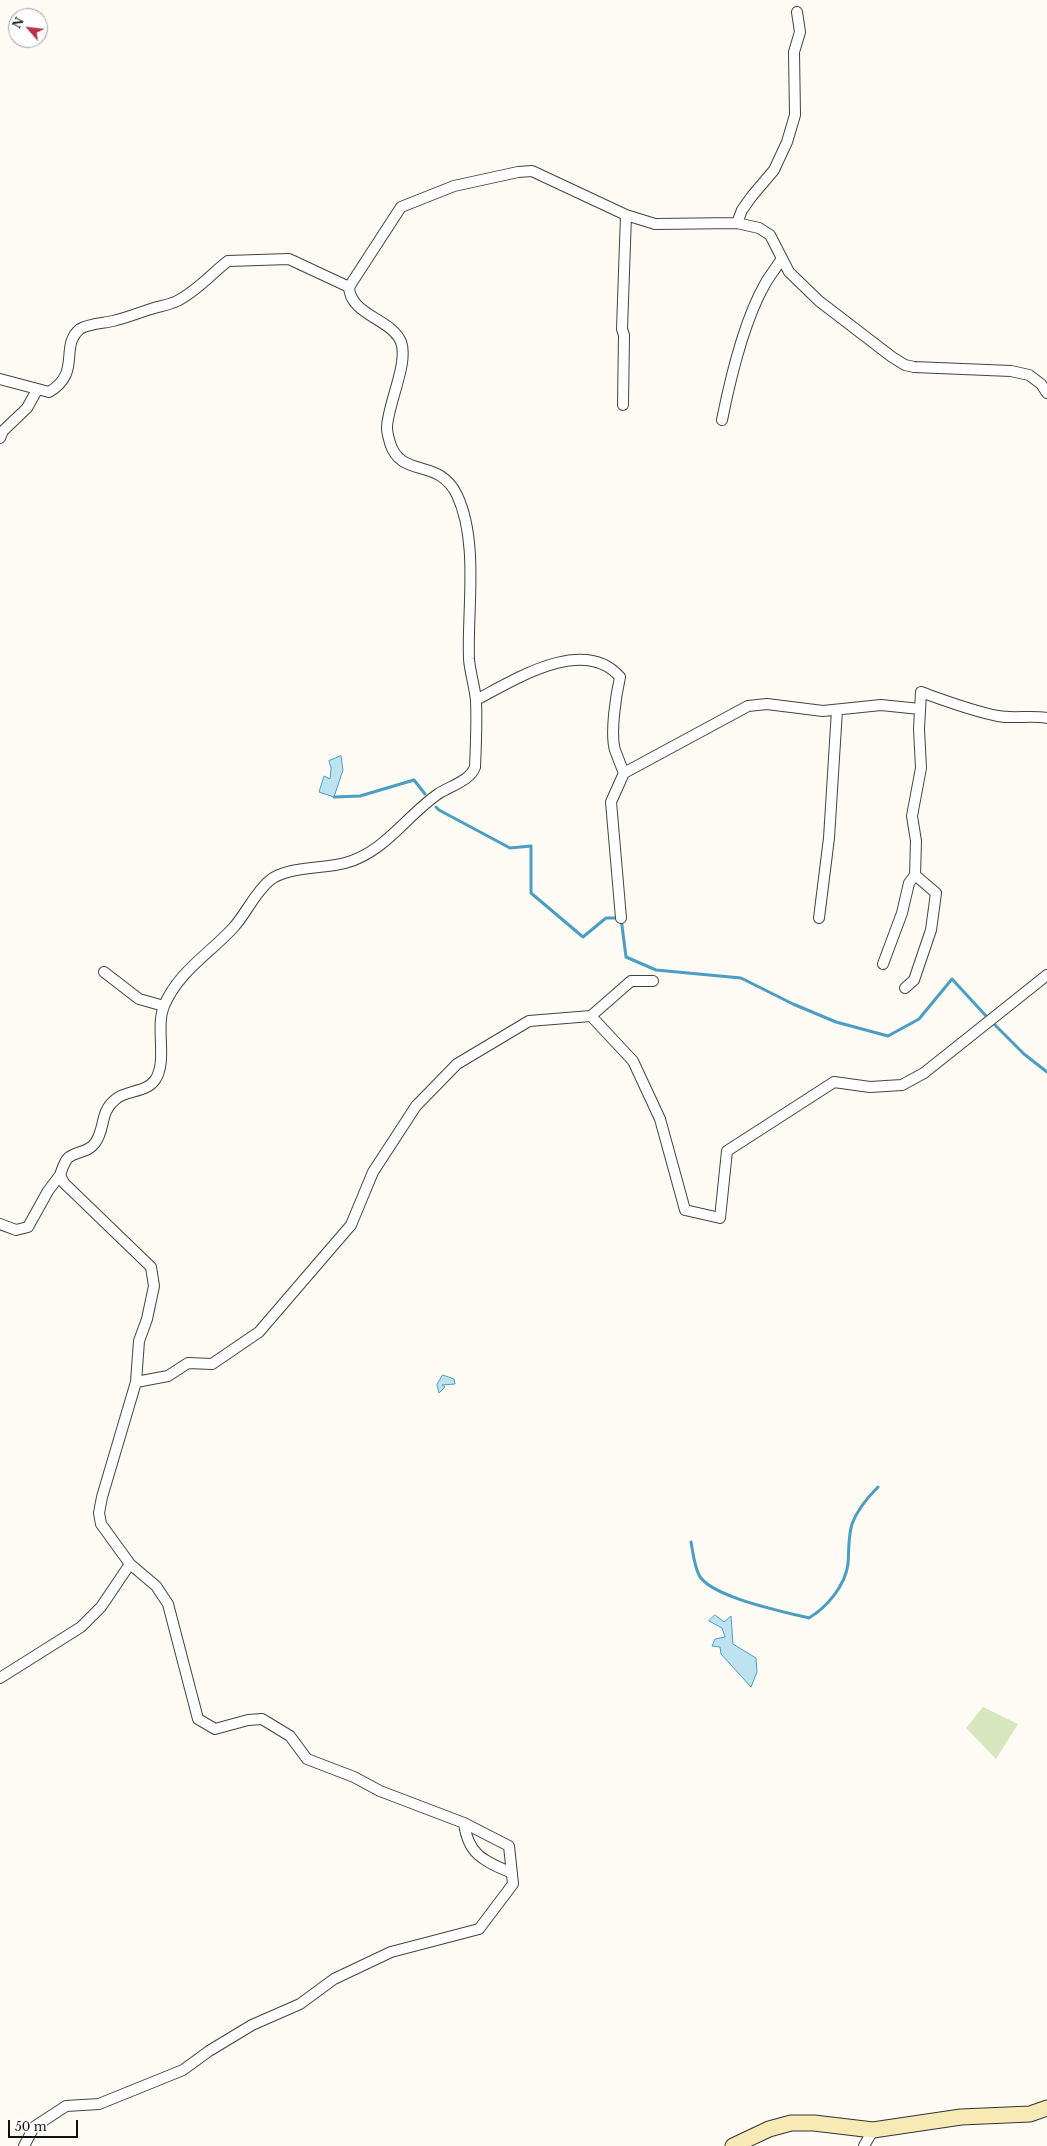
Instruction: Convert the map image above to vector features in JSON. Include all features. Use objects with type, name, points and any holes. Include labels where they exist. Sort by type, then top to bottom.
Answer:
[{"type":"main road","points":[[733,2146],[769,2129],[791,2123],[814,2123],[872,2130],[932,2123],[960,2117],[1030,2114],[1047,2108]]},
{"type":"street","points":[[737,223],[752,196],[777,166],[795,115],[794,52],[800,32],[797,12]]},
{"type":"street","points":[[0,1224],[16,1230],[28,1227],[48,1190],[60,1175],[68,1158],[83,1153],[95,1144],[109,1105],[118,1097],[146,1088],[155,1081],[160,1064],[160,1021],[164,1006],[188,969],[232,929],[270,880],[285,873],[345,863],[365,856],[377,848],[407,819],[438,795],[473,774],[476,768],[476,700],[469,660],[470,540],[458,496],[448,480],[432,470],[404,463],[396,457],[387,428],[402,359],[401,343],[392,331],[362,309],[352,298],[349,287],[402,207],[454,186],[518,172],[532,171],[626,215],[655,224],[737,223],[759,228],[770,235],[789,272],[819,301],[886,353],[905,365],[953,369],[1011,371],[1029,375],[1041,384],[1047,393]]},
{"type":"street","points":[[623,405],[624,335],[622,329],[626,215]]},
{"type":"street","points":[[722,420],[728,390],[749,323],[765,285],[782,258]]},
{"type":"street","points":[[0,379],[18,382],[37,390],[49,392],[57,387],[64,379],[69,366],[70,350],[73,338],[81,328],[114,321],[177,301],[200,287],[228,261],[289,259],[349,287]]},
{"type":"street","points":[[0,438],[3,431],[27,408],[37,390]]},
{"type":"street","points":[[476,700],[524,674],[562,661],[597,661],[611,666],[620,676],[616,699],[614,740],[615,749],[624,773]]},
{"type":"street","points":[[883,964],[902,913],[909,883],[915,875],[916,841],[912,816],[920,768],[921,692],[964,707],[999,716],[1035,716],[1047,718]]},
{"type":"street","points":[[621,918],[611,802],[624,773],[748,706],[766,704],[823,711],[881,705],[920,709]]},
{"type":"street","points":[[819,918],[829,838],[837,710]]},
{"type":"street","points":[[905,988],[914,980],[931,930],[936,893],[915,875]]},
{"type":"street","points":[[104,972],[139,999],[164,1006]]},
{"type":"street","points":[[590,1016],[633,1061],[660,1119],[685,1210],[720,1218],[727,1151],[834,1082],[870,1087],[902,1085],[924,1073],[1047,975]]},
{"type":"street","points":[[136,1382],[168,1376],[188,1362],[212,1364],[259,1332],[351,1225],[373,1172],[416,1106],[456,1064],[530,1020],[590,1016],[631,980],[653,981]]},
{"type":"street","points":[[24,2146],[34,2127],[66,2106],[99,2104],[183,2070],[209,2051],[252,2025],[300,2004],[334,1979],[391,1952],[479,1929],[513,1884],[509,1846],[464,1822],[380,1792],[354,1777],[307,1758],[290,1736],[262,1719],[248,1720],[215,1729],[204,1724],[198,1719],[168,1604],[156,1586],[130,1564],[101,1524],[99,1513],[102,1497],[136,1382],[140,1342],[147,1319],[154,1286],[151,1267],[86,1207],[64,1184],[60,1175]]},
{"type":"street","points":[[0,1678],[81,1627],[101,1607],[130,1564]]},
{"type":"street","points":[[464,1822],[466,1838],[477,1856],[512,1873]]},
{"type":"street","points":[[864,2146],[872,2130]]},
{"type":"green space","points":[[983,1707],[1018,1724],[996,1759],[966,1728]]},
{"type":"water","points":[[341,756],[343,770],[334,797],[319,792],[324,776],[330,779],[331,768],[329,761]]},
{"type":"water","points":[[443,1375],[454,1379],[455,1384],[442,1385],[445,1387],[439,1393],[437,1385]]},
{"type":"water","points":[[715,1615],[724,1622],[731,1616],[733,1644],[756,1658],[757,1672],[751,1687],[721,1654],[720,1647],[712,1646],[715,1639],[725,1637],[722,1628],[709,1621]]},
{"type":"waterway","points":[[334,797],[360,796],[414,780],[425,794]]},
{"type":"waterway","points":[[436,807],[510,848],[531,846],[531,893],[583,937],[606,918],[621,918],[626,957],[656,970],[741,978],[793,1004],[836,1022],[888,1036],[919,1019],[952,979],[987,1017]]},
{"type":"waterway","points":[[995,1025],[1024,1054],[1047,1072]]},
{"type":"waterway","points":[[691,1542],[697,1571],[706,1583],[732,1597],[767,1608],[809,1618],[822,1608],[839,1588],[848,1564],[849,1539],[852,1524],[863,1504],[878,1487]]}]
